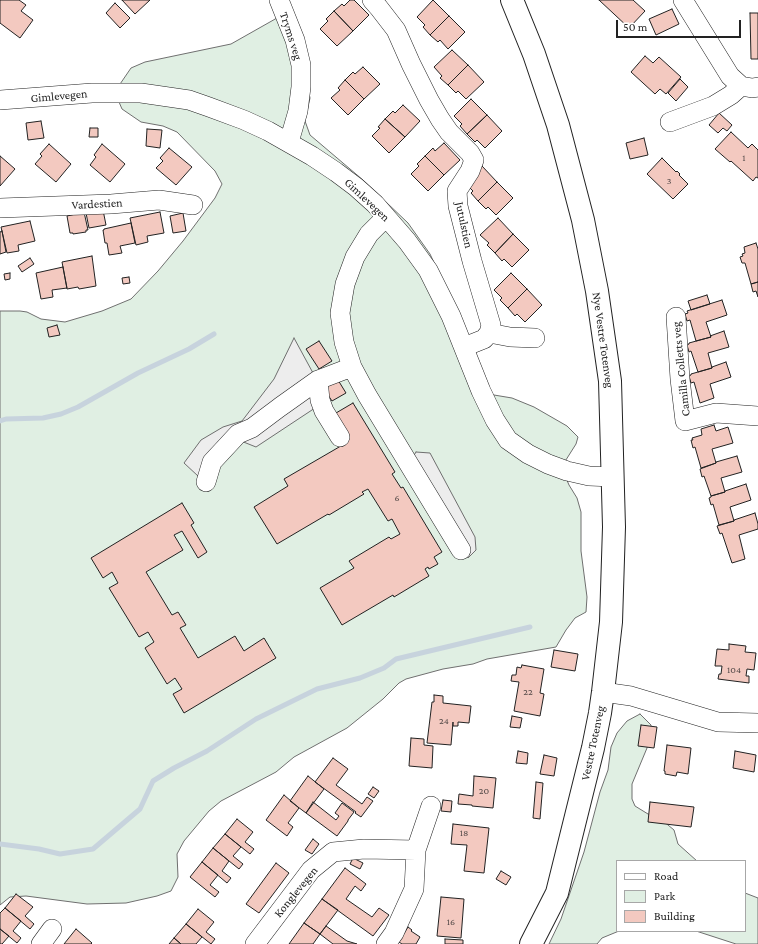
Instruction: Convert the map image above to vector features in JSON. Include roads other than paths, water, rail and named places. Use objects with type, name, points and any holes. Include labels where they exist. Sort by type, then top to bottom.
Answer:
[{"type":"main road","name":"Nye Vestre Totenveg","points":[[512,0],[534,54],[558,125],[583,220],[597,291],[610,381],[614,527],[611,622],[603,692]]},
{"type":"main road","name":"Vestre Totenveg","points":[[531,944],[557,893],[593,748],[603,692]]},
{"type":"street","name":"Jutulstien","points":[[372,0],[396,30],[415,72],[440,119],[449,132],[470,153],[474,160],[470,171],[457,191],[458,206],[472,261],[490,320],[491,325],[489,333]]},
{"type":"street","points":[[683,0],[730,76],[749,86]]},
{"type":"street","name":"Tryms veg","points":[[281,1],[295,40],[301,65],[301,87],[298,111],[289,142]]},
{"type":"street","points":[[670,122],[713,106],[730,95],[749,86]]},
{"type":"street","name":"Gimlevegen","points":[[0,100],[92,93],[141,93],[189,100],[228,114],[268,131],[312,156],[341,176],[365,196],[407,241],[428,270],[451,316],[481,391],[495,420],[508,440],[528,454],[567,471],[588,476],[613,477]]},
{"type":"street","name":"Vardestien","points":[[0,208],[111,204],[159,200],[193,205]]},
{"type":"street","points":[[386,217],[370,234],[355,257],[345,284],[340,313],[344,342],[352,366],[367,395],[461,550]]},
{"type":"street","name":"Camilla Colletts veg","points":[[676,317],[680,379],[685,421],[716,413],[758,416]]},
{"type":"street","points":[[464,347],[484,339],[489,333],[510,337],[535,338]]},
{"type":"street","points":[[206,482],[212,462],[238,434],[252,428],[318,380],[352,366]]},
{"type":"street","points":[[318,380],[320,400],[324,411],[340,436]]},
{"type":"street","name":"Vestre Totenveg","points":[[603,692],[631,696],[718,722],[758,723]]},
{"type":"street","points":[[386,944],[394,933],[414,889],[416,850],[431,806]]},
{"type":"street","name":"Konglevegen","points":[[255,944],[311,870],[333,852],[364,848],[416,850]]},
{"type":"street","points":[[41,944],[52,929]]},
{"type":"waterway","points":[[0,421],[6,419],[43,418],[61,414],[78,407],[138,373],[189,349],[214,334]]},
{"type":"waterway","points":[[0,844],[39,849],[60,854],[93,849],[140,809],[153,781],[207,751],[256,719],[317,689],[360,678],[384,668],[396,659],[530,627]]}]
